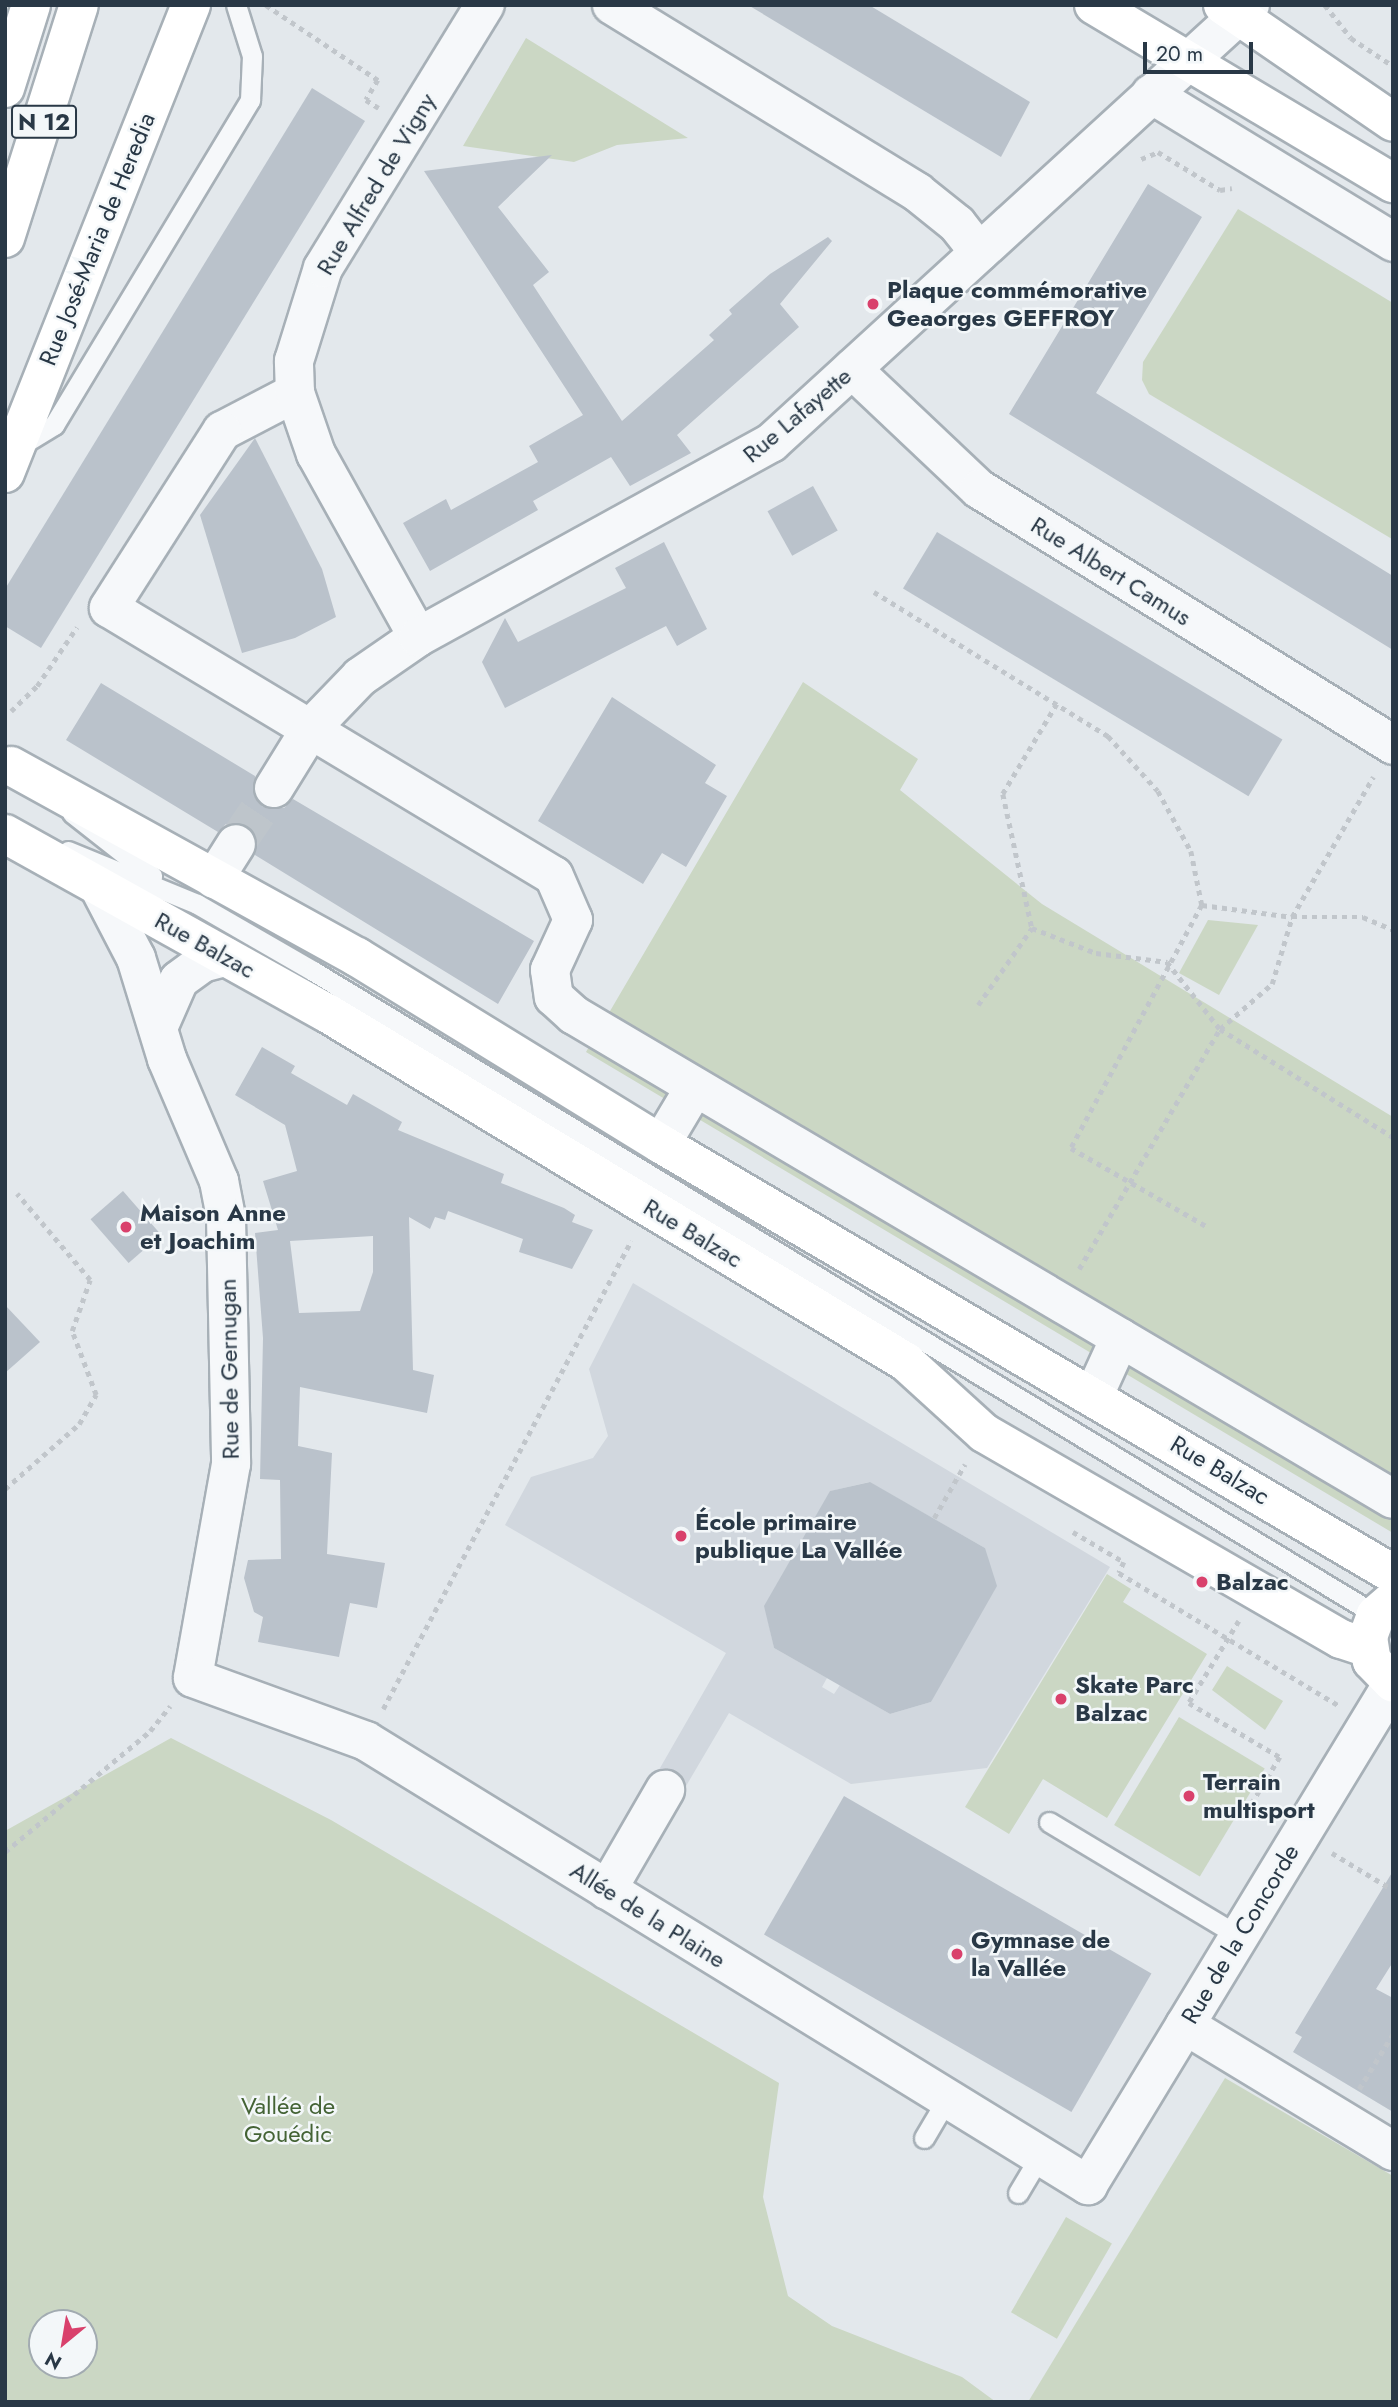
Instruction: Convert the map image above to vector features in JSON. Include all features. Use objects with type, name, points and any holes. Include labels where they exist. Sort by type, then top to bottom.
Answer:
[{"type":"main road","name":"N 12","points":[[5,89],[31,5]]},
{"type":"main road","name":"N 12","points":[[5,238],[79,5]]},
{"type":"main road","name":"Rue José-Maria de Heredia","points":[[9,461],[191,5]]},
{"type":"main road","points":[[1094,5],[1393,183]]},
{"type":"main road","points":[[1237,9],[1393,122]]},
{"type":"main road","name":"Rue Balzac","points":[[7,770],[214,878],[356,957],[662,1144],[1094,1395],[1393,1574]]},
{"type":"main road","name":"Rue Balzac","points":[[20,843],[225,957],[650,1206],[906,1362],[984,1433],[1341,1639],[1383,1622]]},
{"type":"main road","name":"Rue Balzac","points":[[175,893],[214,878]]},
{"type":"main road","points":[[1383,1622],[1379,1673],[1393,1683]]},
{"type":"street","name":"Rue Alfred de Vigny","points":[[418,637],[316,454],[295,393],[300,334],[323,268],[485,5]]},
{"type":"street","points":[[612,5],[917,192],[957,224],[979,252]]},
{"type":"street","name":"Rue Lafayette","points":[[274,788],[311,728],[360,677],[418,637],[754,456],[1188,61],[1237,9]]},
{"type":"street","points":[[1151,94],[1393,242]]},
{"type":"street","name":"Rue Albert Camus","points":[[852,369],[979,489],[1392,745]]},
{"type":"street","points":[[295,393],[222,431],[109,608],[554,876],[573,920],[550,970],[554,997],[574,1015],[1393,1499]]},
{"type":"street","points":[[214,878],[236,844]]},
{"type":"street","name":"Rue de Gernugan","points":[[99,887],[136,958],[158,1028],[219,1181],[226,1218],[231,1464],[193,1678]]},
{"type":"street","points":[[158,1028],[179,980],[202,963],[225,957]]},
{"type":"street","points":[[662,1144],[695,1087]]},
{"type":"street","points":[[1094,1395],[1121,1338]]},
{"type":"street","name":"Allée de la Plaine","points":[[193,1678],[366,1741],[1088,2185]]},
{"type":"street","name":"Rue de la Concorde","points":[[1088,2185],[1393,1683]]},
{"type":"street","points":[[607,1890],[665,1790]]},
{"type":"street","points":[[1185,2025],[1393,2151]]},
{"type":"lane","points":[[9,461],[54,425],[250,100],[252,56],[236,5]]},
{"type":"lane","points":[[62,797],[78,823],[175,893],[1383,1622]]},
{"type":"lane","points":[[20,843],[58,847],[175,893]]},
{"type":"lane","points":[[1049,1822],[1239,1936]]},
{"type":"lane","points":[[924,2138],[947,2099]]},
{"type":"lane","points":[[1018,2193],[1040,2156]]},
{"type":"path","points":[[266,5],[378,80],[366,100],[410,128]]},
{"type":"path","points":[[1325,5],[1351,38],[1393,66]]},
{"type":"path","points":[[1105,136],[1134,162],[1158,152],[1220,190],[1289,180]]},
{"type":"path","points":[[874,592],[1108,736],[1158,791],[1191,851],[1202,905],[1167,962],[1158,995],[1070,1148],[1206,1226]]},
{"type":"path","points":[[11,711],[37,686],[83,617],[109,608]]},
{"type":"path","points":[[978,1005],[1032,928],[1003,794],[1057,704]]},
{"type":"path","points":[[1130,1180],[1220,1029],[1272,984],[1292,918],[1392,745]]},
{"type":"path","points":[[1202,905],[1292,918],[1363,917],[1393,930]]},
{"type":"path","points":[[1032,928],[1096,953],[1167,962],[1220,1029],[1393,1137]]},
{"type":"path","points":[[5,1489],[79,1424],[96,1395],[72,1331],[90,1280],[17,1194]]},
{"type":"path","points":[[366,1741],[650,1206]]},
{"type":"path","points":[[963,1467],[975,1474]]},
{"type":"path","points":[[1067,1529],[1124,1563],[1119,1573],[1368,1723]]},
{"type":"path","points":[[1257,1590],[1189,1703],[1280,1757],[1251,1805],[1393,1890]]},
{"type":"path","points":[[5,1852],[150,1731],[193,1678]]},
{"type":"path","points":[[1341,2120],[1393,2034]]},
{"type":"shaded area","name":"École primaire publique La Vallée","points":[[633,1283],[1110,1567],[987,1768],[851,1784],[729,1713],[679,1798],[652,1782],[726,1653],[505,1525],[531,1477],[593,1458],[608,1436],[589,1369]],"holes":[[[869,1482],[985,1548],[931,1702],[890,1714],[840,1685],[834,1694],[822,1687],[827,1678],[774,1648],[765,1607],[831,1491]]]},
{"type":"green space","points":[[526,38],[688,138],[617,145],[574,162],[463,146]]},
{"type":"green space","points":[[1238,209],[1393,303],[1392,539],[1149,394],[1142,380],[1143,362]]},
{"type":"green space","points":[[803,682],[918,759],[900,790],[1042,904],[1393,1117],[1393,1533],[586,1052]]},
{"type":"green space","points":[[1208,920],[1258,925],[1219,995],[1179,973]]},
{"type":"green space","name":"Skate Parc Balzac","points":[[1107,1574],[1131,1589],[1123,1602],[1207,1654],[1107,1818],[1043,1779],[1009,1834],[965,1807]]},
{"type":"green space","points":[[1227,1666],[1283,1701],[1265,1730],[1212,1690]]},
{"type":"green space","name":"Terrain multisport","points":[[1179,1717],[1265,1769],[1200,1877],[1114,1825]]},
{"type":"green space","name":"Vallée de Gouédic","points":[[171,1738],[331,1820],[779,2083],[763,2197],[788,2296],[832,2326],[962,2377],[996,2402],[5,2402],[5,1831]]},
{"type":"green space","points":[[1225,2078],[1393,2176],[1393,2402],[1028,2402]]},
{"type":"green space","points":[[1066,2217],[1112,2244],[1057,2339],[1011,2312]]},
{"type":"building","points":[[748,5],[869,5],[1030,102],[1001,157]]},
{"type":"building","points":[[312,88],[365,121],[41,648],[5,626],[5,589]]},
{"type":"building","points":[[552,155],[498,207],[549,272],[533,285],[622,421],[714,340],[709,335],[732,314],[729,310],[770,274],[828,237],[832,241],[780,304],[799,327],[677,435],[691,453],[630,486],[611,457],[533,501],[538,510],[430,571],[403,523],[446,499],[451,510],[538,462],[529,446],[583,415],[424,171]]},
{"type":"building","points":[[1148,184],[1202,217],[1096,393],[1393,576],[1393,650],[1009,414]]},
{"type":"building","points":[[255,438],[322,569],[336,617],[295,638],[242,653],[200,515]]},
{"type":"building","points":[[813,486],[838,531],[792,556],[768,511]]},
{"type":"building","points":[[937,532],[1282,740],[1248,796],[903,589]]},
{"type":"building","points":[[664,542],[707,629],[677,646],[666,626],[505,708],[482,662],[505,618],[518,642],[626,588],[615,568]]},
{"type":"building","points":[[101,683],[255,776],[255,798],[263,807],[284,808],[293,799],[534,941],[498,1004],[255,855],[256,834],[247,825],[226,824],[218,832],[66,740]]},
{"type":"building","points":[[612,697],[716,765],[705,783],[727,796],[686,867],[662,853],[643,884],[538,821]]},
{"type":"building","points":[[262,1047],[295,1066],[291,1073],[347,1105],[353,1094],[402,1122],[398,1130],[504,1174],[501,1183],[564,1208],[575,1215],[572,1222],[593,1230],[572,1269],[519,1252],[523,1239],[448,1211],[445,1220],[435,1217],[430,1229],[409,1217],[413,1370],[434,1375],[427,1413],[300,1387],[298,1446],[332,1453],[327,1554],[385,1563],[377,1608],[350,1603],[339,1657],[258,1642],[263,1617],[254,1612],[244,1578],[248,1560],[281,1559],[280,1480],[260,1479],[263,1338],[255,1233],[278,1230],[263,1181],[297,1171],[285,1125],[235,1095]],"holes":[[[373,1236],[373,1272],[360,1311],[299,1313],[290,1241]]]},
{"type":"building","name":"Maison Anne et Joachim","points":[[123,1191],[161,1235],[129,1263],[91,1219]]},
{"type":"building","points":[[5,1305],[40,1342],[5,1373]]},
{"type":"building","points":[[870,1482],[985,1548],[997,1586],[931,1702],[890,1714],[774,1648],[764,1606],[830,1491]]},
{"type":"building","name":"Gymnase de la Vallée","points":[[844,1796],[1151,1974],[1071,2112],[764,1935]]},
{"type":"building","points":[[1393,1871],[1393,1962],[1376,1989],[1393,1998],[1393,2112],[1293,2052],[1302,2037],[1295,2033]]},
{"type":"tunnel","points":[[236,844],[274,788]]},
{"type":"place","name":"Plaque commémorative Geaorges GEFFROY","points":[[873,304]]},
{"type":"place","name":"Maison Anne et Joachim","points":[[126,1227]]},
{"type":"place","name":"École primaire publique La Vallée","points":[[681,1536]]},
{"type":"place","name":"Balzac","points":[[1202,1582]]},
{"type":"place","name":"Skate Parc Balzac","points":[[1061,1699]]},
{"type":"place","name":"Terrain multisport","points":[[1189,1796]]},
{"type":"place","name":"Gymnase de la Vallée","points":[[957,1954]]}]
